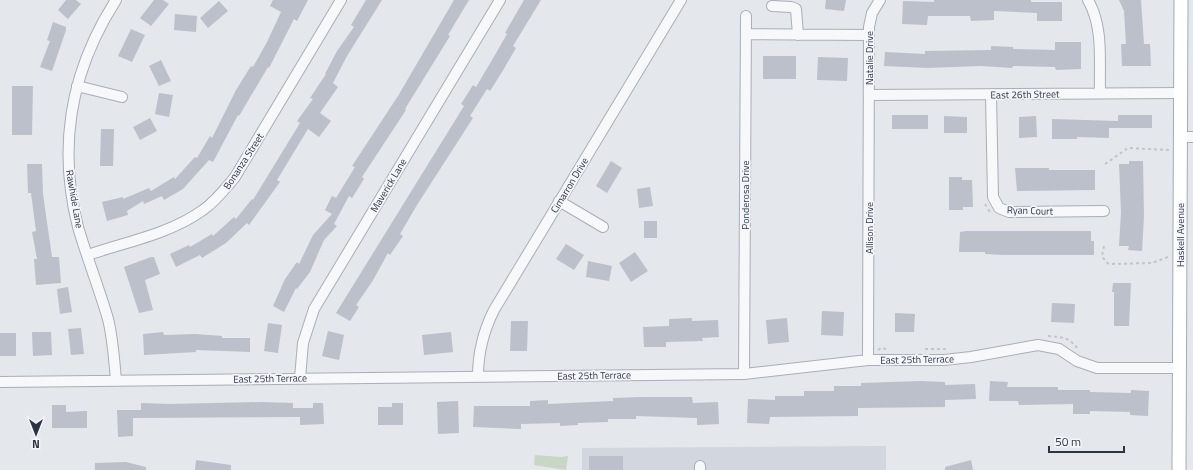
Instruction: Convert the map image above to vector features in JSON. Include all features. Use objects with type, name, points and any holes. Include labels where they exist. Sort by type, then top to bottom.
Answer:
[{"type":"main road","name":"Haskell Avenue","points":[[1179,470],[1179,368],[1186,137],[1180,93],[1181,0]]},
{"type":"street","name":"Rawhide Lane","points":[[116,0],[92,43],[81,68],[70,123],[69,167],[74,207],[108,321],[116,380]]},
{"type":"street","name":"Bonanza Street","points":[[88,255],[174,226],[193,217],[215,200],[235,176],[341,0]]},
{"type":"street","name":"Maverick Lane","points":[[300,378],[303,343],[308,324],[317,303],[500,0]]},
{"type":"street","name":"Cimarron Drive","points":[[478,376],[480,345],[484,329],[494,310],[681,0]]},
{"type":"street","name":"Natalie Drive","points":[[869,95],[868,35],[872,13],[880,0]]},
{"type":"street","points":[[1088,0],[1097,18],[1099,29],[1100,93]]},
{"type":"street","points":[[772,6],[791,6],[796,9],[798,35]]},
{"type":"street","name":"Ponderosa Drive","points":[[744,374],[746,16]]},
{"type":"street","points":[[746,34],[868,35]]},
{"type":"street","points":[[77,86],[122,97]]},
{"type":"street","name":"East 26th Street","points":[[869,95],[1180,93]]},
{"type":"street","name":"Allison Drive","points":[[868,360],[869,95]]},
{"type":"street","name":"Ryan Court","points":[[991,95],[993,197],[999,208],[1009,212],[1104,211]]},
{"type":"street","points":[[559,201],[603,227]]},
{"type":"street","name":"East 25th Terrace","points":[[0,382],[744,374],[868,360],[944,360],[971,357],[1038,345],[1059,349],[1077,362],[1097,368],[1179,368]]},
{"type":"path","points":[[1104,164],[1128,148],[1170,150]]},
{"type":"path","points":[[984,202],[989,213],[993,216]]},
{"type":"path","points":[[1104,246],[1102,256],[1109,264],[1152,264],[1169,256]]},
{"type":"shaded area","points":[[886,446],[886,470],[582,470],[582,448]]},
{"type":"green space","points":[[535,455],[561,457],[568,456],[566,470],[534,465]]},
{"type":"building","points":[[66,0],[76,0],[81,4],[68,19],[58,10]]},
{"type":"building","points":[[154,0],[163,0],[169,4],[151,26],[140,18]]},
{"type":"building","points":[[273,0],[308,0],[297,21],[294,19],[269,68],[268,67],[239,116],[238,115],[213,162],[209,160],[183,189],[164,200],[162,196],[144,204],[143,201],[127,211],[128,215],[107,221],[102,202],[123,197],[123,199],[149,188],[151,191],[174,177],[175,179],[195,157],[197,158],[210,136],[212,138],[236,90],[251,66],[253,67],[267,42],[281,12],[270,6]]},
{"type":"building","points":[[366,0],[382,0],[347,56],[333,83],[338,87],[320,113],[331,121],[319,137],[308,129],[277,180],[280,182],[249,225],[247,223],[226,243],[202,258],[200,255],[176,267],[170,254],[189,245],[190,247],[212,234],[213,236],[234,217],[236,219],[252,199],[253,200],[300,123],[297,121],[313,99],[310,98],[326,74],[337,51],[354,27],[351,25]]},
{"type":"building","points":[[454,0],[469,0],[448,35],[450,36],[405,109],[406,110],[362,177],[364,179],[352,198],[349,196],[334,224],[337,226],[324,240],[310,272],[297,289],[296,288],[284,312],[273,306],[285,279],[297,262],[299,264],[313,235],[332,214],[325,210],[332,196],[336,198],[355,167],[352,166],[398,96]]},
{"type":"building","points":[[524,0],[541,0],[513,46],[516,48],[502,72],[490,91],[487,89],[470,116],[473,118],[417,205],[400,234],[403,236],[390,255],[388,253],[372,282],[356,305],[359,307],[350,321],[336,313],[464,106],[461,104],[473,85],[476,87],[507,34],[505,33]]},
{"type":"building","points":[[826,0],[846,0],[844,11],[825,9]]},
{"type":"building","points":[[934,0],[1031,0],[1031,2],[1062,2],[1062,21],[1037,21],[1037,13],[994,11],[994,20],[971,21],[970,16],[928,16],[927,25],[902,24],[903,1],[934,2]]},
{"type":"building","points":[[1119,0],[1141,0],[1144,44],[1150,44],[1151,66],[1122,66],[1121,44],[1126,44],[1124,11]]},
{"type":"building","points":[[219,1],[228,11],[208,28],[200,18]]},
{"type":"building","points":[[175,14],[197,16],[196,32],[174,30]]},
{"type":"building","points":[[53,22],[66,27],[66,30],[52,71],[40,67],[50,41],[47,40]]},
{"type":"building","points":[[131,29],[145,35],[132,62],[118,56]]},
{"type":"building","points":[[1055,42],[1081,42],[1081,69],[1056,70],[1055,67],[1013,66],[1012,68],[981,66],[927,68],[884,66],[885,52],[925,54],[925,51],[991,50],[991,46],[1013,47],[1013,49],[1055,50]]},
{"type":"building","points":[[763,56],[796,56],[796,79],[763,79]]},
{"type":"building","points":[[818,57],[848,58],[847,81],[817,80]]},
{"type":"building","points":[[161,60],[171,81],[159,86],[149,66]]},
{"type":"building","points":[[12,86],[33,86],[32,135],[12,135]]},
{"type":"building","points":[[159,93],[173,95],[169,117],[155,114]]},
{"type":"building","points":[[892,115],[928,115],[928,129],[892,129]]},
{"type":"building","points":[[1118,115],[1152,115],[1152,128],[1109,128],[1109,138],[1077,137],[1077,139],[1052,139],[1052,119],[1118,121]]},
{"type":"building","points":[[944,116],[967,117],[967,133],[944,133]]},
{"type":"building","points":[[1036,116],[1037,137],[1019,138],[1019,117]]},
{"type":"building","points":[[150,118],[157,131],[140,140],[133,127]]},
{"type":"building","points":[[101,129],[114,129],[113,166],[100,166]]},
{"type":"building","points":[[611,161],[622,168],[607,193],[596,186]]},
{"type":"building","points":[[1129,161],[1143,161],[1144,216],[1142,251],[1128,250],[1129,246],[1119,246],[1121,212],[1119,164],[1129,164]]},
{"type":"building","points":[[27,164],[42,164],[43,194],[52,257],[59,257],[61,283],[36,285],[34,259],[37,259],[32,232],[36,231],[31,193],[28,193]]},
{"type":"building","points":[[1015,168],[1095,170],[1095,190],[1017,191]]},
{"type":"building","points":[[949,177],[962,177],[962,180],[972,180],[973,207],[963,207],[963,210],[949,210]]},
{"type":"building","points":[[650,187],[653,206],[639,208],[637,189]]},
{"type":"building","points":[[644,221],[657,221],[657,238],[644,238]]},
{"type":"building","points":[[1091,231],[1091,241],[1094,241],[1094,255],[1004,255],[985,254],[985,252],[959,252],[960,232]]},
{"type":"building","points":[[566,244],[584,255],[574,270],[556,259]]},
{"type":"building","points":[[635,252],[648,271],[631,282],[619,263]]},
{"type":"building","points":[[154,257],[160,274],[145,280],[153,310],[139,313],[124,267]]},
{"type":"building","points":[[588,261],[612,266],[609,281],[586,277]]},
{"type":"building","points":[[1113,283],[1131,283],[1129,326],[1114,326],[1114,292],[1112,292]]},
{"type":"building","points":[[68,287],[72,312],[60,314],[57,289]]},
{"type":"building","points":[[1052,303],[1075,304],[1074,323],[1051,322]]},
{"type":"building","points":[[822,311],[844,312],[843,336],[821,335]]},
{"type":"building","points":[[895,313],[915,314],[914,332],[895,332]]},
{"type":"building","points":[[692,318],[692,321],[718,320],[719,337],[702,338],[703,341],[666,342],[666,347],[644,347],[643,327],[669,326],[669,319]]},
{"type":"building","points":[[787,318],[789,342],[768,344],[766,320]]},
{"type":"building","points":[[511,321],[528,321],[527,351],[510,351]]},
{"type":"building","points":[[268,323],[282,325],[278,353],[264,351]]},
{"type":"building","points":[[81,328],[84,354],[71,355],[68,329]]},
{"type":"building","points":[[328,331],[344,335],[339,360],[322,356]]},
{"type":"building","points":[[32,332],[51,332],[52,355],[33,356]]},
{"type":"building","points":[[163,332],[164,335],[195,334],[222,336],[222,338],[250,338],[250,352],[196,350],[196,352],[144,355],[143,334]]},
{"type":"building","points":[[451,332],[453,352],[424,355],[422,335]]},
{"type":"building","points":[[0,333],[16,333],[16,356],[0,356]]},
{"type":"building","points":[[921,381],[945,382],[945,385],[975,384],[976,399],[945,400],[945,407],[858,408],[858,416],[770,417],[769,424],[747,423],[748,399],[775,400],[775,396],[804,396],[804,391],[834,391],[834,386],[861,386],[861,383]]},
{"type":"building","points":[[990,381],[1008,382],[1007,387],[1058,387],[1058,390],[1090,390],[1090,392],[1131,393],[1131,390],[1149,391],[1148,416],[1130,415],[1130,412],[1090,411],[1090,414],[1073,414],[1073,404],[1019,405],[1018,401],[989,401]]},
{"type":"building","points":[[692,397],[693,403],[718,402],[719,424],[697,425],[697,418],[636,416],[636,419],[608,419],[608,422],[578,423],[578,425],[560,426],[560,423],[521,424],[521,429],[473,427],[474,406],[530,406],[530,401],[548,400],[548,404],[613,401],[613,398]]},
{"type":"building","points":[[458,401],[459,433],[438,434],[437,402]]},
{"type":"building","points":[[261,402],[293,403],[293,408],[313,408],[313,403],[323,403],[324,424],[300,425],[300,417],[133,418],[133,436],[118,437],[117,410],[141,410],[141,403],[169,404]]},
{"type":"building","points":[[392,403],[403,403],[403,425],[378,425],[378,407],[392,407]]},
{"type":"building","points":[[52,405],[66,405],[66,412],[87,411],[87,428],[52,428]]},
{"type":"building","points":[[589,456],[623,456],[623,470],[589,470]]},
{"type":"building","points":[[196,460],[231,465],[231,470],[195,470]]},
{"type":"building","points":[[971,460],[973,470],[945,470],[945,467]]},
{"type":"building","points":[[126,462],[146,467],[146,470],[95,470],[95,463]]}]
